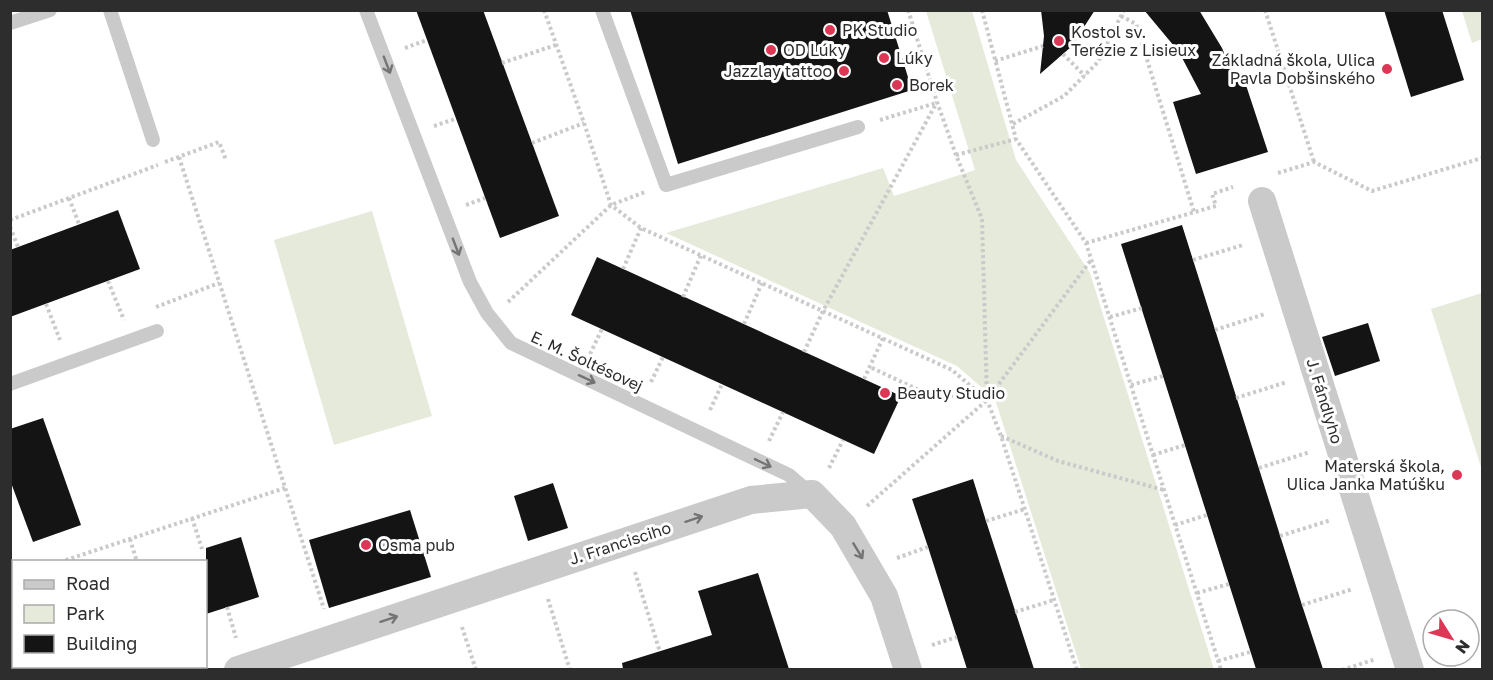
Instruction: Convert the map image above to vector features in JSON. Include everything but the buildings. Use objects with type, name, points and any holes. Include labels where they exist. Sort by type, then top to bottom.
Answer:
[{"type":"street","name":"J. Fándlyho","points":[[1262,201],[1410,669]]},
{"type":"street","points":[[812,494],[843,526],[884,596],[908,669]]},
{"type":"street","name":"J. Francisciho","points":[[238,669],[751,500],[812,494]]},
{"type":"lane","points":[[10,23],[50,10]]},
{"type":"lane","points":[[110,10],[153,140]]},
{"type":"lane","name":"E. M. Šoltésovej","points":[[366,10],[470,282],[491,318],[511,343],[789,475],[812,494]]},
{"type":"lane","points":[[602,10],[666,185],[858,127]]},
{"type":"lane","points":[[10,384],[157,331]]},
{"type":"path","points":[[544,10],[610,205],[641,228],[952,370],[987,400]]},
{"type":"path","points":[[908,10],[937,102],[982,219],[987,400],[1001,436],[1077,669]]},
{"type":"path","points":[[982,10],[1016,139],[1086,243],[1221,669]]},
{"type":"path","points":[[1012,124],[1064,96],[1098,62],[1124,10]]},
{"type":"path","points":[[1265,10],[1314,162]]},
{"type":"path","points":[[1121,16],[1136,24],[1194,212]]},
{"type":"path","points":[[408,47],[427,40]]},
{"type":"path","points":[[502,63],[556,45]]},
{"type":"path","points":[[995,62],[1043,46]]},
{"type":"path","points":[[1062,54],[1084,76]]},
{"type":"path","points":[[858,127],[937,102]]},
{"type":"path","points":[[804,352],[823,311],[937,102]]},
{"type":"path","points":[[437,125],[455,119]]},
{"type":"path","points":[[532,143],[584,123]]},
{"type":"path","points":[[956,155],[1016,139]]},
{"type":"path","points":[[10,220],[219,142],[226,160]]},
{"type":"path","points":[[179,157],[333,638]]},
{"type":"path","points":[[491,318],[610,205],[666,185]]},
{"type":"path","points":[[69,198],[79,224]]},
{"type":"path","points":[[466,205],[485,198]]},
{"type":"path","points":[[10,227],[18,247]]},
{"type":"path","points":[[623,269],[641,228]]},
{"type":"path","points":[[1193,261],[1213,254]]},
{"type":"path","points":[[684,297],[701,255]]},
{"type":"path","points":[[843,526],[987,400],[1092,260]]},
{"type":"path","points":[[108,281],[114,295]]},
{"type":"path","points":[[157,331],[148,310],[219,283]]},
{"type":"path","points":[[744,324],[762,283]]},
{"type":"path","points":[[46,304],[51,317]]},
{"type":"path","points":[[1110,317],[1142,308]]},
{"type":"path","points":[[1215,330],[1234,324]]},
{"type":"path","points":[[594,345],[602,329]]},
{"type":"path","points":[[864,379],[882,338]]},
{"type":"path","points":[[656,373],[663,357]]},
{"type":"path","points":[[870,367],[922,392],[987,400]]},
{"type":"path","points":[[1131,386],[1163,376]]},
{"type":"path","points":[[715,400],[722,384]]},
{"type":"path","points":[[1236,398],[1257,392]]},
{"type":"path","points":[[775,428],[783,412]]},
{"type":"path","points":[[1001,436],[1058,461],[1164,490]]},
{"type":"path","points":[[835,456],[843,440]]},
{"type":"path","points":[[1153,455],[1185,445]]},
{"type":"path","points":[[1259,468],[1278,462]]},
{"type":"path","points":[[67,560],[285,488]]},
{"type":"path","points":[[986,520],[1025,508]]},
{"type":"path","points":[[1175,525],[1207,515]]},
{"type":"path","points":[[192,518],[202,549]]},
{"type":"path","points":[[1280,536],[1299,530]]},
{"type":"path","points":[[130,539],[137,560]]},
{"type":"path","points":[[626,541],[660,652]]},
{"type":"path","points":[[909,553],[927,547]]},
{"type":"path","points":[[539,570],[570,669]]},
{"type":"path","points":[[1197,593],[1228,584]]},
{"type":"path","points":[[453,598],[476,669]]},
{"type":"path","points":[[1302,605],[1322,599]]},
{"type":"path","points":[[1016,612],[1054,600]]},
{"type":"path","points":[[227,607],[234,631]]},
{"type":"path","points":[[937,643],[957,637]]},
{"type":"path","points":[[1218,661],[1250,652]]},
{"type":"green space","points":[[926,11],[972,11],[1016,160],[1090,273],[1214,669],[1081,669],[995,399],[957,366],[666,233],[883,168],[894,196],[975,170]]},
{"type":"green space","points":[[1462,11],[1482,11],[1482,39],[1472,43]]},
{"type":"green space","points":[[372,211],[432,416],[334,445],[274,240]]},
{"type":"green space","points":[[1482,293],[1482,470],[1431,309]]},
{"type":"place","name":"PK Studio","points":[[830,30]]},
{"type":"place","name":"Kostol sv. Terézie z Lisieux","points":[[1059,41]]},
{"type":"place","name":"OD Lúky","points":[[771,50]]},
{"type":"place","name":"Lúky","points":[[884,58]]},
{"type":"place","name":"Základná škola, Ulica Pavla Dobšinského","points":[[1387,69]]},
{"type":"place","name":"Jazzlay tattoo","points":[[844,71]]},
{"type":"place","name":"Borek","points":[[897,85]]},
{"type":"place","name":"Beauty Studio","points":[[885,393]]},
{"type":"place","name":"Materská škola, Ulica Janka Matúšku","points":[[1457,475]]},
{"type":"place","name":"Osma pub","points":[[366,545]]}]
